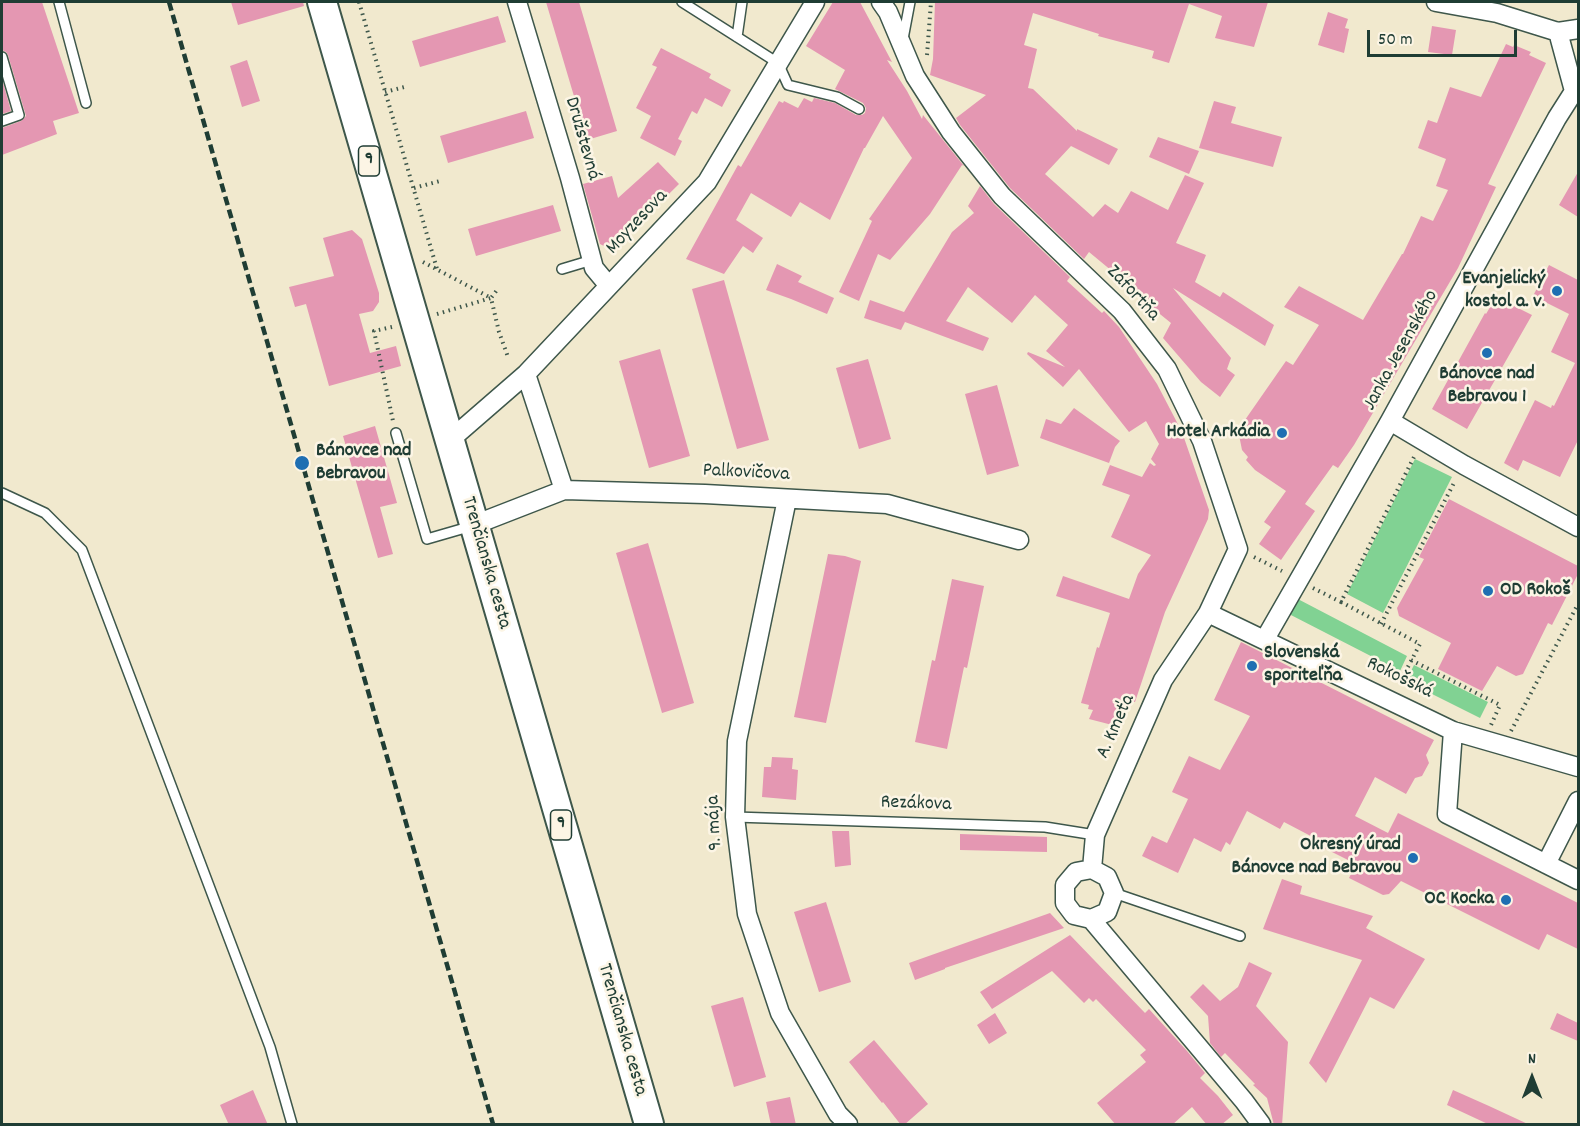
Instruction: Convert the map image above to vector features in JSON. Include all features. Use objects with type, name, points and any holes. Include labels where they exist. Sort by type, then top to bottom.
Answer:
[{"type":"main road","name":"Trenčianska cesta","points":[[322,2],[649,1125]]},
{"type":"street","name":"Družstevná","points":[[517,2],[570,178],[593,264],[609,286]]},
{"type":"street","name":"Moyzesova","points":[[450,440],[526,374],[708,182],[815,2]]},
{"type":"street","name":"Záfortňa","points":[[881,2],[888,12],[915,76],[951,132],[1002,196],[1122,311],[1167,369],[1202,441],[1238,549]]},
{"type":"street","points":[[1436,2],[1497,13],[1558,32],[1578,29]]},
{"type":"street","points":[[1558,32],[1576,88]]},
{"type":"street","name":"Janka Jesenského","points":[[1265,639],[1390,421],[1557,118],[1576,88]]},
{"type":"street","points":[[526,374],[564,490]]},
{"type":"street","points":[[1390,421],[1464,465],[1578,526]]},
{"type":"street","name":"Palkovičova","points":[[474,525],[564,490],[705,494],[887,504],[1019,540]]},
{"type":"street","name":"9. mája","points":[[787,499],[737,741],[735,817],[747,914],[780,1013],[838,1114],[848,1125]]},
{"type":"street","points":[[1208,613],[1238,549]]},
{"type":"street","name":"Rokošská","points":[[1208,613],[1453,731],[1578,767]]},
{"type":"street","name":"A. Kmeťa","points":[[1092,869],[1095,835],[1163,680],[1208,613]]},
{"type":"street","points":[[1453,731],[1447,814],[1578,880]]},
{"type":"street","points":[[1546,864],[1578,801]]},
{"type":"street","points":[[1091,919],[1107,912],[1114,893],[1107,877],[1092,869],[1076,872],[1065,885],[1065,903],[1074,915],[1091,919],[1244,1101],[1261,1125]]},
{"type":"lane","points":[[59,2],[86,103]]},
{"type":"lane","points":[[737,37],[742,2]]},
{"type":"lane","points":[[902,44],[910,2]]},
{"type":"lane","points":[[686,3],[778,63],[788,85],[837,97],[859,109]]},
{"type":"lane","points":[[2,57],[19,115],[2,121]]},
{"type":"lane","points":[[562,269],[593,264]]},
{"type":"lane","points":[[396,433],[427,539],[474,525]]},
{"type":"lane","points":[[2,493],[45,513],[82,550],[270,1047],[292,1125]]},
{"type":"lane","name":"Rezákova","points":[[735,817],[1045,827],[1095,835]]},
{"type":"lane","points":[[1114,893],[1240,936]]},
{"type":"path","points":[[359,2],[437,268]]},
{"type":"path","points":[[924,90],[931,2]]},
{"type":"path","points":[[385,92],[408,86]]},
{"type":"path","points":[[414,188],[440,181]]},
{"type":"path","points":[[425,263],[491,298],[508,357]]},
{"type":"path","points":[[428,317],[491,298],[497,290]]},
{"type":"path","points":[[396,433],[375,331],[400,324]]},
{"type":"path","points":[[1341,602],[1422,440]]},
{"type":"path","points":[[1381,624],[1464,465]]},
{"type":"path","points":[[1238,549],[1280,570]]},
{"type":"path","points":[[1332,597],[1420,644],[1403,677]]},
{"type":"path","points":[[1503,745],[1578,604]]},
{"type":"path","points":[[1411,660],[1500,705],[1495,716]]},
{"type":"green space","points":[[1415,459],[1452,477],[1383,613],[1347,594]]},
{"type":"green space","points":[[1294,597],[1407,656],[1400,671],[1287,613]]},
{"type":"green space","points":[[1414,665],[1488,702],[1480,718],[1406,681]]},
{"type":"building","points":[[2,2],[42,2],[79,113],[53,121],[57,134],[2,155],[2,128],[21,121],[26,116],[8,55],[2,50]]},
{"type":"building","points":[[231,2],[303,2],[304,6],[238,25]]},
{"type":"building","points":[[546,2],[579,2],[617,131],[587,140]]},
{"type":"building","points":[[833,2],[860,2],[892,62],[887,60],[922,119],[923,115],[964,166],[962,165],[930,214],[890,260],[878,254],[859,301],[839,292],[872,221],[869,219],[912,158],[883,116],[864,148],[830,220],[800,202],[791,217],[751,193],[736,220],[763,238],[753,253],[743,246],[724,274],[686,259],[738,165],[741,167],[779,101],[798,108],[804,98],[812,102],[814,98],[835,103],[856,115],[865,113],[866,108],[863,103],[835,89],[845,70],[806,46]]},
{"type":"building","points":[[935,2],[1268,2],[1254,47],[1215,38],[1222,16],[1189,4],[1169,63],[1152,58],[1154,51],[1098,36],[1099,34],[1033,13],[1024,45],[1037,49],[1028,88],[1033,89],[1077,131],[1077,129],[1118,149],[1109,165],[1071,146],[1045,174],[1093,217],[1105,204],[1118,213],[1131,191],[1168,210],[1185,175],[1204,183],[1176,243],[1206,255],[1195,282],[1220,297],[1223,292],[1274,325],[1265,346],[1173,288],[1231,358],[1227,369],[1235,375],[1220,397],[1201,382],[1163,338],[1171,323],[1089,252],[1084,259],[1010,188],[960,125],[956,118],[986,95],[930,75],[933,59]]},
{"type":"building","points":[[1328,12],[1348,19],[1345,28],[1349,29],[1344,53],[1318,45]]},
{"type":"building","points":[[498,16],[506,42],[420,67],[412,41]]},
{"type":"building","points":[[1432,26],[1456,30],[1452,55],[1428,52]]},
{"type":"building","points":[[1506,44],[1531,52],[1529,55],[1546,63],[1488,184],[1496,187],[1458,268],[1354,445],[1338,468],[1333,465],[1305,504],[1315,511],[1281,560],[1259,544],[1271,527],[1264,522],[1286,491],[1255,470],[1246,460],[1248,457],[1242,450],[1238,430],[1286,361],[1293,365],[1319,325],[1284,307],[1299,286],[1363,320],[1403,254],[1421,216],[1433,221],[1448,190],[1436,186],[1446,159],[1418,148],[1428,120],[1437,123],[1450,87],[1481,97]]},
{"type":"building","points":[[661,48],[711,74],[709,78],[731,90],[722,107],[705,98],[697,114],[692,111],[678,139],[682,141],[675,156],[640,138],[651,116],[636,108],[657,67],[652,65]]},
{"type":"building","points":[[247,60],[260,101],[242,107],[230,66]]},
{"type":"building","points":[[2,79],[11,111],[2,114]]},
{"type":"building","points":[[1214,101],[1236,107],[1231,123],[1282,137],[1273,167],[1199,148]]},
{"type":"building","points":[[526,111],[534,138],[448,163],[440,136]]},
{"type":"building","points":[[1158,137],[1199,151],[1189,174],[1149,157]]},
{"type":"building","points":[[658,162],[679,184],[612,250],[600,244],[583,184],[612,176],[618,198]]},
{"type":"building","points":[[1578,172],[1578,217],[1559,205]]},
{"type":"building","points":[[980,186],[994,204],[1070,277],[1067,281],[1102,313],[1104,311],[1119,327],[1157,384],[1182,432],[1209,510],[1208,519],[1165,612],[1135,702],[1131,701],[1120,727],[1089,719],[1093,710],[1088,709],[1089,705],[1081,703],[1097,647],[1099,648],[1110,613],[1056,596],[1063,576],[1129,599],[1138,574],[1151,555],[1111,537],[1130,495],[1102,485],[1110,465],[1142,477],[1150,463],[1156,465],[1151,459],[1159,444],[1146,421],[1129,432],[1079,369],[1063,387],[1027,354],[1028,352],[1065,367],[1046,351],[1068,325],[1035,295],[1012,323],[968,287],[946,321],[989,338],[983,351],[905,322],[901,330],[864,318],[870,300],[904,312],[952,232],[974,213],[968,206]]},
{"type":"building","points":[[553,205],[561,231],[476,256],[468,229]]},
{"type":"building","points":[[352,230],[362,239],[379,293],[379,302],[373,311],[359,314],[370,353],[396,346],[401,366],[329,386],[306,304],[295,307],[289,287],[334,276],[323,238]]},
{"type":"building","points":[[777,264],[802,276],[798,282],[834,298],[827,314],[766,290]]},
{"type":"building","points":[[1549,265],[1578,280],[1578,440],[1560,477],[1523,460],[1518,471],[1504,463],[1535,400],[1551,408],[1552,405],[1554,406],[1575,363],[1551,352],[1569,314],[1533,296]]},
{"type":"building","points":[[724,280],[769,440],[737,449],[692,289]]},
{"type":"building","name":"Bánovce nad Bebravou 1","points":[[1496,297],[1532,315],[1467,429],[1432,409]]},
{"type":"building","points":[[660,349],[690,456],[649,468],[619,361]]},
{"type":"building","points":[[868,359],[891,439],[859,449],[836,368]]},
{"type":"building","points":[[997,385],[1019,466],[987,475],[965,394]]},
{"type":"building","points":[[1074,408],[1120,441],[1109,463],[1040,438],[1046,419],[1061,424]]},
{"type":"building","name":"Bánovce nad Bebravou","points":[[375,426],[397,503],[380,507],[393,554],[378,558],[343,436]]},
{"type":"building","name":"OD Rokoš","points":[[1449,499],[1578,566],[1578,574],[1552,625],[1548,623],[1523,674],[1516,676],[1497,666],[1482,691],[1438,669],[1451,643],[1399,616],[1397,608],[1424,559],[1419,557]]},
{"type":"building","points":[[648,543],[694,703],[662,713],[616,553]]},
{"type":"building","points":[[828,554],[861,561],[826,723],[794,717]]},
{"type":"building","points":[[952,579],[984,586],[947,749],[915,742]]},
{"type":"building","points":[[1241,642],[1434,740],[1426,755],[1429,763],[1422,776],[1415,778],[1406,794],[1375,777],[1355,816],[1388,833],[1398,813],[1578,903],[1578,949],[1547,934],[1539,950],[1401,881],[1389,894],[1383,895],[1349,878],[1356,864],[1324,848],[1326,844],[1284,822],[1280,829],[1247,811],[1230,845],[1226,842],[1221,852],[1194,838],[1178,873],[1142,856],[1152,836],[1167,843],[1188,799],[1172,792],[1189,756],[1220,770],[1250,716],[1214,700]]},
{"type":"building","points":[[772,757],[793,758],[792,769],[798,770],[796,800],[762,797],[764,767],[771,767]]},
{"type":"building","points":[[832,831],[849,831],[851,865],[835,867]]},
{"type":"building","points":[[960,834],[1047,837],[1047,852],[960,850]]},
{"type":"building","points":[[1282,879],[1302,886],[1300,894],[1373,916],[1366,928],[1425,959],[1394,1009],[1370,997],[1326,1083],[1309,1063],[1362,960],[1263,929]]},
{"type":"building","points":[[826,902],[851,982],[819,992],[794,912]]},
{"type":"building","points":[[1050,913],[1064,928],[915,980],[909,963]]},
{"type":"building","points":[[1070,935],[1145,1013],[1149,1009],[1205,1073],[1200,1078],[1233,1115],[1221,1125],[1207,1125],[1192,1107],[1172,1125],[1116,1125],[1097,1103],[1146,1062],[1140,1055],[1146,1050],[1096,999],[1093,1002],[1089,998],[1084,1003],[1052,971],[992,1009],[980,992]]},
{"type":"building","points":[[1249,962],[1272,973],[1256,1006],[1288,1042],[1282,1125],[1274,1125],[1267,1098],[1253,1085],[1255,1084],[1225,1053],[1221,1057],[1210,1043],[1208,1016],[1190,997],[1203,984],[1220,1001],[1238,987]]},
{"type":"building","points":[[743,997],[766,1077],[734,1087],[711,1006]]},
{"type":"building","points":[[995,1013],[1007,1033],[989,1044],[977,1025]]},
{"type":"building","points":[[1557,1013],[1578,1023],[1578,1041],[1550,1029]]},
{"type":"building","points":[[874,1040],[928,1104],[904,1125],[901,1125],[849,1062]]},
{"type":"building","points":[[253,1090],[268,1125],[229,1125],[220,1105]]},
{"type":"building","points":[[1453,1090],[1530,1125],[1490,1125],[1447,1105]]},
{"type":"building","points":[[790,1097],[796,1125],[771,1125],[766,1102]]},
{"type":"railway","points":[[169,2],[493,1124]]},
{"type":"place","name":"Evanjelický kostol a. v.","points":[[1557,291]]},
{"type":"place","name":"Bánovce nad Bebravou 1","points":[[1487,353]]},
{"type":"place","name":"Hotel Arkádia","points":[[1282,433]]},
{"type":"place","name":"Bánovce nad Bebravou","points":[[302,463]]},
{"type":"place","name":"OD Rokoš","points":[[1488,591]]},
{"type":"place","name":"Slovenská sporiteľňa","points":[[1252,666]]},
{"type":"place","name":"Okresný úrad Bánovce nad Bebravou","points":[[1413,858]]},
{"type":"place","name":"OC Kocka","points":[[1506,900]]}]
